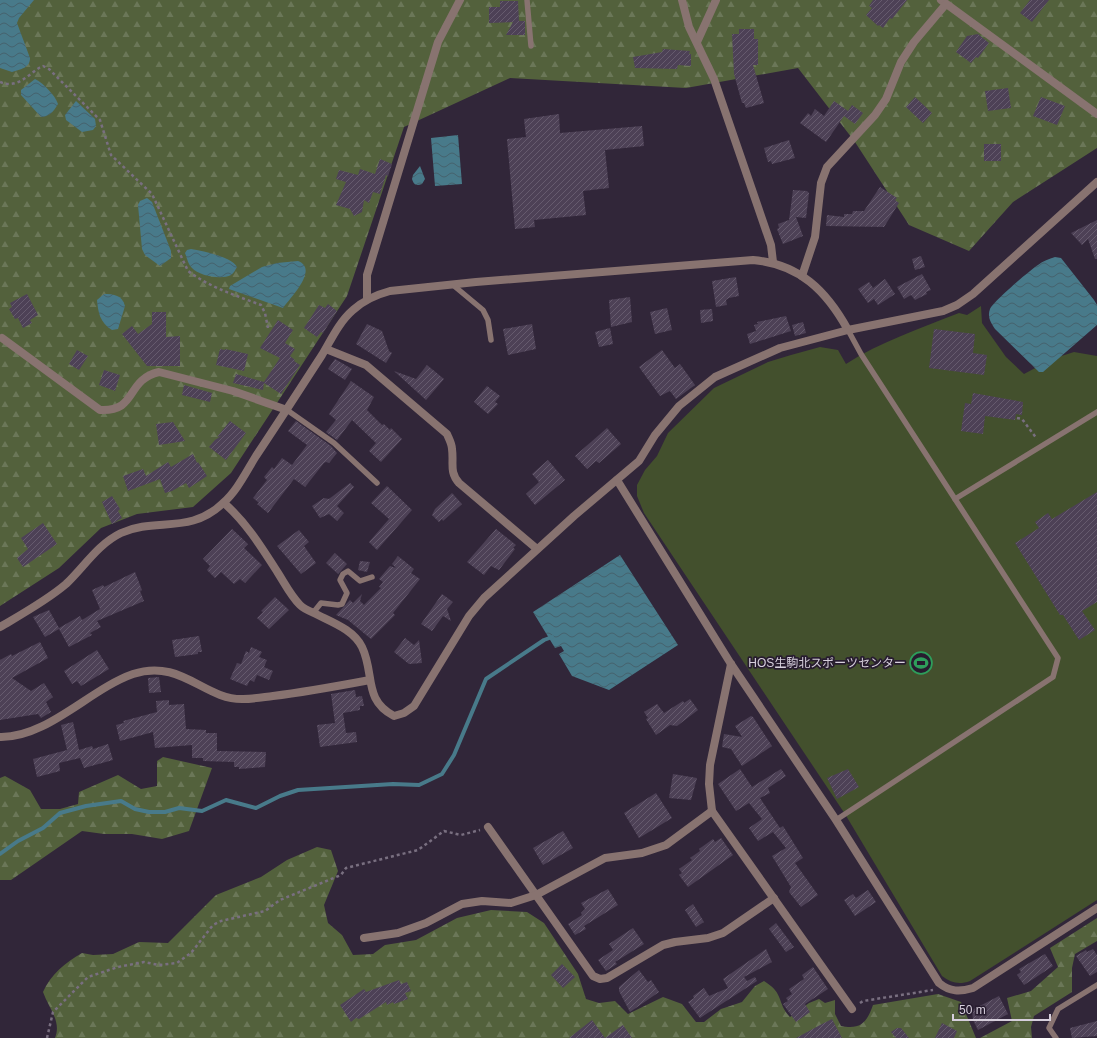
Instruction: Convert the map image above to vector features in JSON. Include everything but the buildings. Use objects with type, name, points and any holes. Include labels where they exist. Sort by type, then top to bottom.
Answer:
[{"type":"street","points":[[367,299],[367,275],[438,42],[460,0]]},
{"type":"street","points":[[682,0],[689,27],[714,78],[771,245],[773,262]]},
{"type":"street","points":[[697,42],[716,0]]},
{"type":"street","points":[[802,276],[815,237],[821,183],[827,167],[879,110],[886,99],[901,62],[944,2],[1097,114]]},
{"type":"street","points":[[224,503],[238,516],[290,592],[302,606],[349,631],[362,646],[368,662],[373,694],[384,711],[394,716],[404,713],[414,706],[469,616],[484,598],[537,549],[639,461],[655,435],[679,406],[715,377],[780,348],[848,330],[927,314],[957,305],[973,294],[1097,182]]},
{"type":"street","points":[[0,626],[48,597],[66,584],[92,556],[121,534],[140,527],[187,523],[209,515],[224,503],[287,410],[351,311],[367,299],[390,291],[753,260],[773,262],[802,276],[827,297],[848,330]]},
{"type":"street","points":[[2,338],[100,410],[112,411],[124,405],[140,380],[150,374],[159,372],[233,391],[287,410]]},
{"type":"street","points":[[326,349],[366,365],[447,434],[452,449],[451,467],[453,477],[537,549]]},
{"type":"street","points":[[617,480],[731,664],[836,820],[933,974],[946,988],[963,991],[973,988],[1097,908]]},
{"type":"street","points":[[731,664],[710,765],[712,811],[852,1009]]},
{"type":"street","points":[[0,737],[26,732],[49,724],[80,702],[114,682],[134,674],[156,670],[178,674],[212,691],[242,699],[295,693],[370,680]]},
{"type":"street","points":[[364,938],[398,933],[426,923],[462,904],[482,901],[512,903],[536,895],[604,858],[642,853],[666,845],[712,811]]},
{"type":"street","points":[[488,827],[594,976],[600,979],[607,978],[663,946],[675,942],[708,938],[723,933],[774,898]]},
{"type":"lane","points":[[528,0],[530,46]]},
{"type":"lane","points":[[453,285],[483,310],[488,320],[491,340]]},
{"type":"lane","points":[[836,820],[1053,677],[1058,658],[861,354],[848,330]]},
{"type":"lane","points":[[287,410],[334,443],[377,483]]},
{"type":"lane","points":[[955,499],[1097,412]]},
{"type":"lane","points":[[313,612],[321,603],[342,604],[347,593],[340,580],[343,574],[348,571],[360,580],[372,577]]},
{"type":"lane","points":[[1056,1038],[1049,1028],[1058,1009],[1097,985]]},
{"type":"path","points":[[0,82],[9,85],[17,83],[43,66],[49,69],[96,115],[103,127],[110,154],[152,194],[188,271],[196,277],[261,305],[265,313],[268,328]]},
{"type":"path","points":[[1017,418],[1022,419],[1042,446]]},
{"type":"path","points":[[47,1038],[53,1012],[88,977],[118,967],[144,962],[159,964],[177,963],[191,953],[213,926],[221,921],[265,911],[280,900],[341,874],[346,868],[418,850],[444,831],[461,835],[472,834],[488,827]]},
{"type":"path","points":[[852,1009],[863,1001],[946,988]]},
{"type":"green space","points":[[0,0],[1097,0],[1097,148],[1013,202],[969,251],[909,225],[855,142],[798,68],[686,88],[510,78],[404,127],[347,296],[231,473],[193,507],[137,514],[101,528],[59,568],[0,606]]},
{"type":"green space","name":"HOS生駒北スポーツセンター","points":[[981,306],[982,323],[1006,357],[1024,374],[1052,359],[1074,352],[1097,356],[1097,900],[970,981],[959,983],[952,982],[942,976],[845,814],[644,513],[637,496],[637,485],[645,470],[657,456],[668,433],[714,388],[768,362],[820,347],[838,350],[846,364],[859,356],[901,336],[959,313],[967,315]]},
{"type":"green space","points":[[163,757],[212,768],[189,831],[162,839],[132,834],[104,834],[82,831],[11,880],[0,880],[0,778],[5,776],[30,790],[41,809],[60,809],[78,804],[79,792],[118,775],[141,789],[157,786],[157,761]]},
{"type":"green space","points":[[317,847],[331,850],[338,871],[324,905],[328,923],[342,935],[353,955],[373,954],[385,945],[416,940],[457,918],[491,910],[527,912],[544,923],[578,974],[586,999],[599,1003],[615,1001],[628,1014],[663,997],[682,1004],[696,1022],[704,1022],[721,1009],[742,1002],[755,986],[764,981],[778,994],[783,1007],[790,1017],[809,1003],[819,999],[825,1003],[835,1000],[835,1014],[841,1026],[848,1027],[858,1026],[866,1020],[873,1005],[938,994],[961,1002],[976,1038],[55,1038],[57,1032],[56,1020],[43,992],[54,974],[70,961],[82,953],[93,955],[113,954],[139,942],[168,943],[216,895],[261,877],[287,860]]},
{"type":"green space","points":[[1097,918],[1097,941],[1075,954],[1072,968],[1072,992],[1034,1016],[1031,1027],[1032,1038],[980,1038],[1012,1021],[1007,998],[1031,991],[1058,967],[1050,948]]},
{"type":"water","points":[[0,0],[34,0],[19,18],[17,23],[30,61],[24,68],[12,72],[0,68]]},
{"type":"water","points":[[35,79],[42,83],[58,104],[51,113],[44,117],[41,117],[21,95],[21,90]]},
{"type":"water","points":[[76,101],[95,119],[96,126],[93,130],[82,132],[66,120],[65,115]]},
{"type":"water","points":[[458,135],[462,184],[435,186],[431,138]]},
{"type":"water","points":[[420,166],[425,179],[422,184],[417,185],[414,184],[412,179],[413,175]]},
{"type":"water","points":[[147,198],[152,202],[171,251],[171,258],[160,266],[145,255],[142,249],[138,205],[140,201]]},
{"type":"water","points":[[191,249],[223,257],[234,263],[237,267],[232,274],[227,276],[217,277],[205,275],[195,271],[190,265],[185,253],[187,250]]},
{"type":"water","points":[[1055,257],[1061,258],[1094,300],[1097,305],[1097,325],[1043,372],[1039,372],[995,329],[990,320],[989,312],[998,299],[1012,286],[1042,262]]},
{"type":"water","points":[[298,261],[304,265],[306,270],[305,276],[297,290],[283,308],[229,289],[230,286],[262,267],[277,263]]},
{"type":"water","points":[[104,294],[111,294],[120,297],[124,302],[125,306],[118,329],[112,330],[102,321],[100,317],[97,300]]},
{"type":"water","points":[[620,555],[678,645],[609,690],[572,676],[559,654],[564,651],[561,646],[555,648],[533,612]]},
{"type":"waterway","points":[[0,854],[18,841],[43,828],[60,813],[86,806],[121,801],[135,809],[149,812],[165,812],[179,808],[202,811],[226,800],[256,808],[280,796],[298,790],[393,784],[419,785],[442,774],[454,755],[486,679],[544,640],[552,637]]},
{"type":"place","name":"HOS生駒北スポーツセンター","points":[[921,663]]}]
